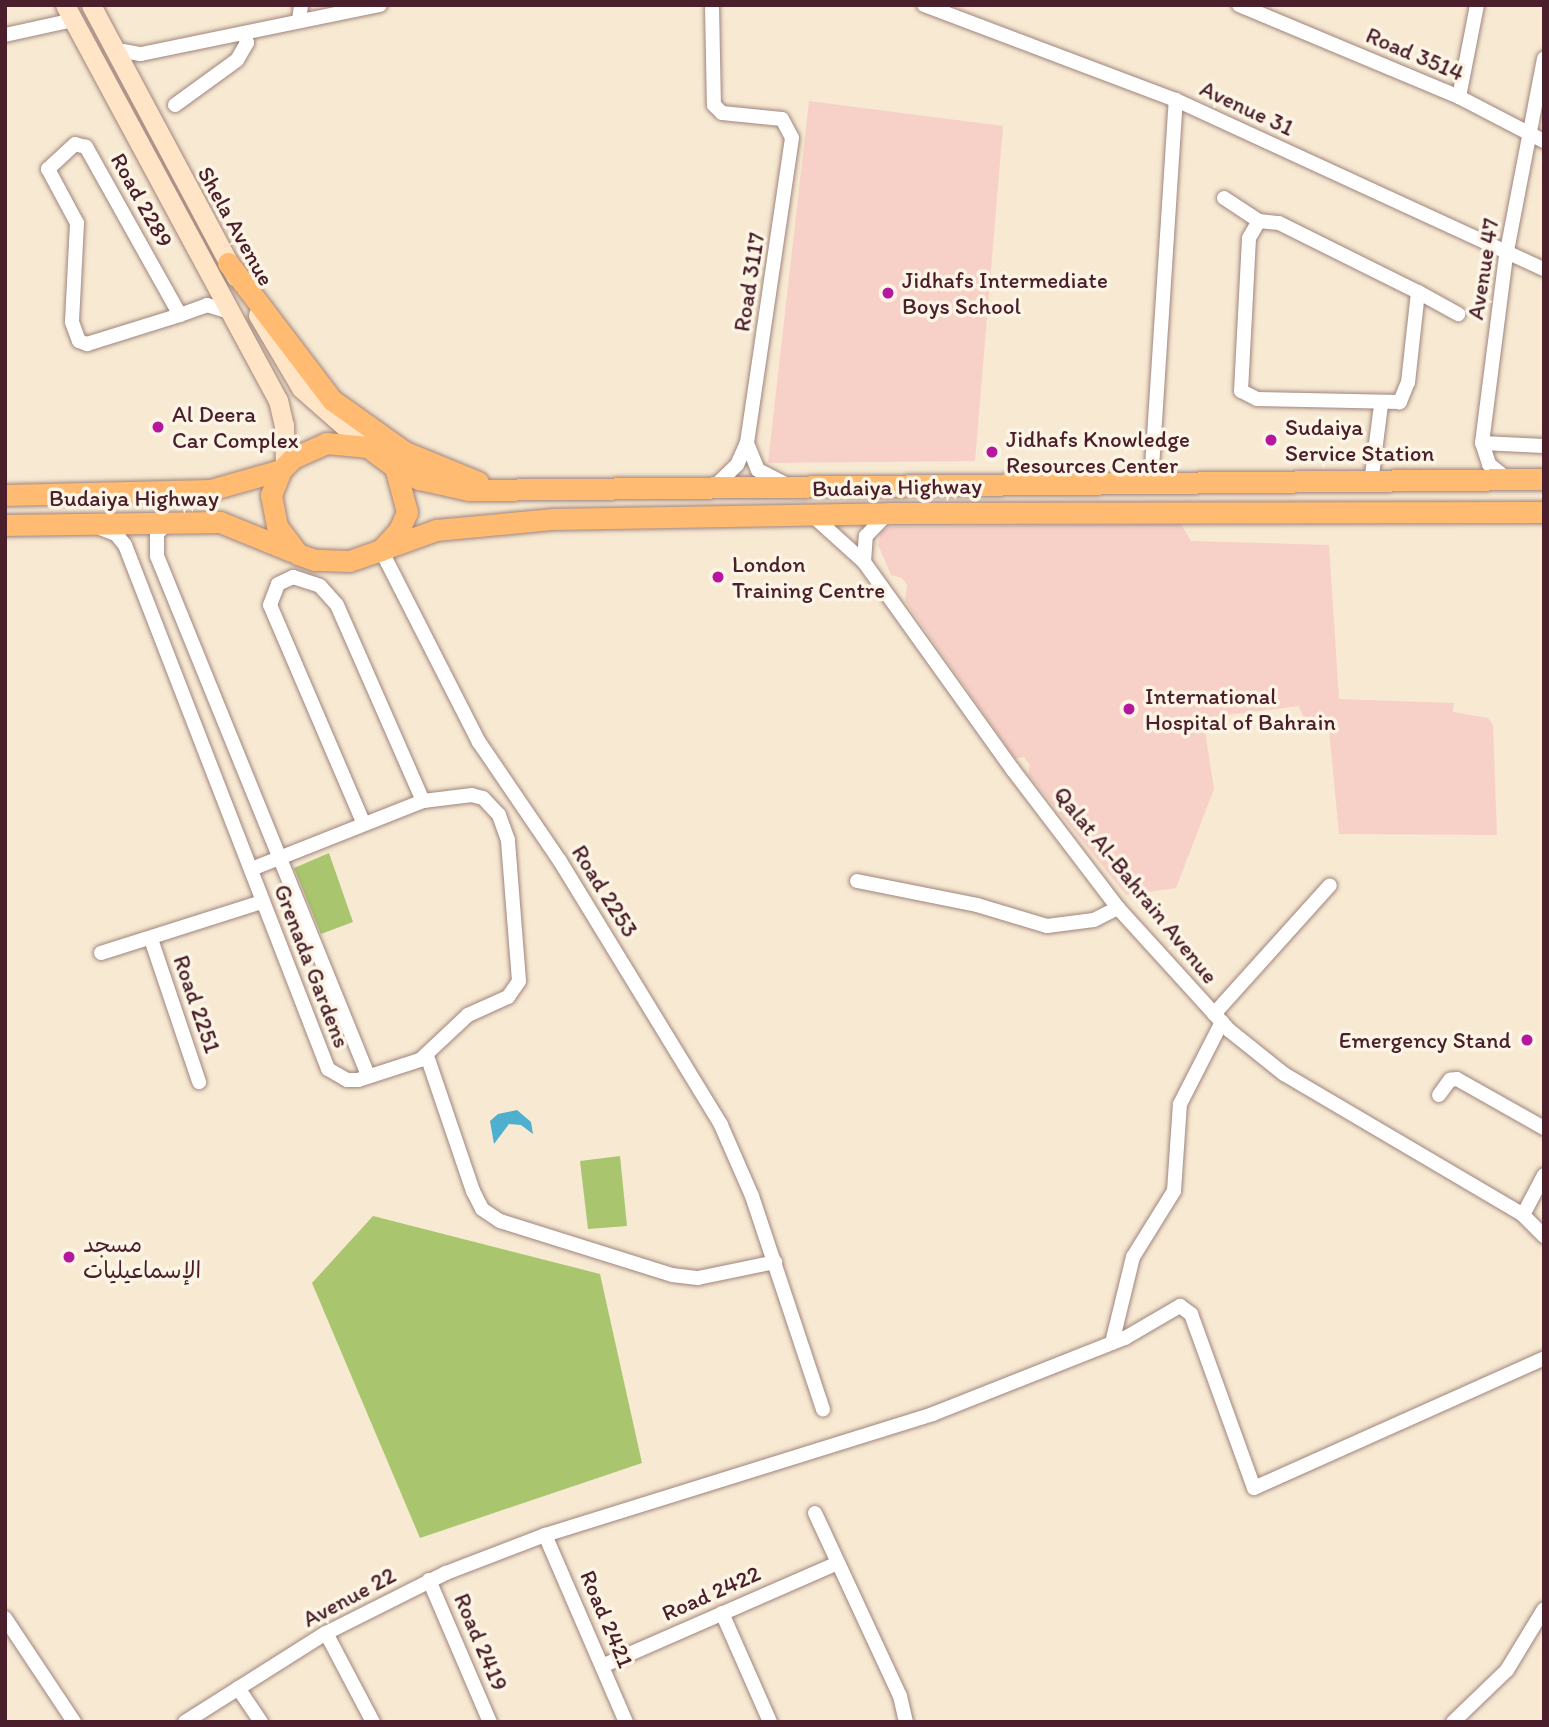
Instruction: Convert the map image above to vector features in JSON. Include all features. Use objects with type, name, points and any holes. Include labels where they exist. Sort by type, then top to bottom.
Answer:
[{"type":"main road","name":"Shela Avenue","points":[[91,5],[228,263],[301,388],[368,447]]},
{"type":"main road","name":"Shela Avenue","points":[[69,13],[283,414],[283,468]]},
{"type":"main road","points":[[228,263],[313,377],[351,416],[424,462],[504,488]]},
{"type":"main road","points":[[326,443],[368,447],[395,467],[407,512],[399,530],[382,550],[349,561],[298,554],[276,526],[272,508],[273,486],[283,468],[326,443]]},
{"type":"main road","name":"Budaiya Highway","points":[[395,467],[440,486],[504,488],[711,489],[1544,479]]},
{"type":"main road","name":"Budaiya Highway","points":[[5,495],[210,490],[283,468]]},
{"type":"main road","name":"Budaiya Highway","points":[[382,550],[436,530],[477,525],[889,513],[1544,512]]},
{"type":"main road","name":"Budaiya Highway","points":[[5,525],[168,522],[239,527],[298,554]]},
{"type":"street","points":[[299,20],[301,5]]},
{"type":"street","points":[[112,49],[150,52],[380,5]]},
{"type":"street","name":"Road 3117","points":[[712,5],[711,95],[722,113],[782,119],[792,138],[747,443]]},
{"type":"street","name":"Avenue 31","points":[[924,5],[1177,100],[1506,256],[1544,269]]},
{"type":"street","name":"Road 3514","points":[[1239,5],[1459,97],[1538,137]]},
{"type":"street","points":[[1459,97],[1477,5]]},
{"type":"street","points":[[5,35],[69,13]]},
{"type":"street","points":[[175,105],[237,60],[247,43],[243,33]]},
{"type":"street","points":[[134,88],[137,66],[150,52]]},
{"type":"street","name":"Avenue 47","points":[[1482,443],[1506,256],[1538,137],[1544,59]]},
{"type":"street","points":[[1151,483],[1177,100]]},
{"type":"street","name":"Road 2289","points":[[180,315],[85,145],[75,144],[48,169],[77,223],[74,335],[88,344],[180,315],[207,306]]},
{"type":"street","points":[[1224,198],[1259,221],[1279,223],[1458,314]]},
{"type":"street","points":[[1259,221],[1249,238],[1241,391],[1257,399],[1381,405],[1400,402],[1405,395],[1418,292]]},
{"type":"street","points":[[216,286],[207,306],[230,312]]},
{"type":"street","points":[[1371,483],[1381,405]]},
{"type":"street","points":[[747,443],[758,470],[798,487]]},
{"type":"street","points":[[711,489],[737,465],[747,443]]},
{"type":"street","points":[[1506,478],[1489,464],[1482,443],[1544,446]]},
{"type":"street","points":[[864,562],[869,529],[889,513]]},
{"type":"street","name":"Qalat Al-Bahrain Avenue","points":[[810,515],[864,562],[1013,770],[1118,908],[1218,1018],[1284,1074],[1523,1215],[1544,1236]]},
{"type":"street","name":"Grenada Gardens","points":[[57,524],[109,530],[121,539],[328,1069],[346,1080],[368,1075],[282,856],[157,556],[157,534],[168,522]]},
{"type":"street","name":"Road 2253","points":[[382,550],[479,742],[560,860],[721,1125],[775,1262],[823,1409]]},
{"type":"street","points":[[363,822],[270,605],[278,584],[293,577],[320,586],[337,605],[423,801]]},
{"type":"street","points":[[492,805],[512,791]]},
{"type":"street","points":[[251,869],[363,822],[423,801],[472,795],[492,805],[505,827],[510,853],[519,981],[508,997],[460,1021],[427,1056],[368,1075]]},
{"type":"street","points":[[857,881],[977,905],[1047,926],[1079,924],[1118,908]]},
{"type":"street","points":[[1112,1343],[1133,1257],[1174,1191],[1180,1104],[1218,1018],[1330,885]]},
{"type":"street","name":"Road 2251","points":[[101,953],[262,902]]},
{"type":"street","name":"Road 2251","points":[[151,939],[199,1082]]},
{"type":"street","points":[[427,1056],[473,1191],[482,1209],[500,1222],[672,1275],[698,1278],[775,1262]]},
{"type":"street","points":[[1439,1095],[1450,1080],[1457,1079],[1544,1128]]},
{"type":"street","points":[[1523,1215],[1544,1175]]},
{"type":"street","name":"Avenue 22","points":[[185,1722],[326,1633],[429,1580],[545,1535],[862,1439],[1112,1343],[1174,1308],[1187,1308],[1254,1488],[1544,1359]]},
{"type":"street","points":[[815,1513],[900,1696],[906,1722]]},
{"type":"street","name":"Road 2421","points":[[545,1535],[626,1722]]},
{"type":"street","name":"Road 2422","points":[[602,1666],[838,1563]]},
{"type":"street","name":"Road 2419","points":[[429,1580],[491,1722]]},
{"type":"street","points":[[1453,1722],[1507,1670],[1544,1609]]},
{"type":"street","points":[[722,1613],[770,1722]]},
{"type":"street","points":[[5,1618],[74,1722]]},
{"type":"street","points":[[326,1633],[373,1722]]},
{"type":"street","points":[[238,1688],[261,1722]]},
{"type":"shaded area","name":"Jidhafs Intermediate Boys School","points":[[809,101],[1003,126],[975,461],[768,463]]},
{"type":"shaded area","name":"International Hospital of Bahrain","points":[[1181,524],[1191,541],[1329,545],[1339,699],[1454,703],[1453,712],[1488,718],[1493,725],[1497,835],[1339,834],[1329,730],[1308,731],[1299,706],[1203,718],[1214,789],[1176,888],[1126,895],[1028,774],[1030,765],[1024,757],[1015,758],[905,601],[907,585],[902,578],[891,575],[878,545],[881,531],[890,527]]},
{"type":"green space","points":[[329,853],[353,922],[321,934],[294,868]]},
{"type":"green space","points":[[620,1156],[627,1226],[588,1229],[580,1161]]},
{"type":"green space","points":[[373,1216],[600,1274],[642,1463],[420,1538],[312,1283]]},
{"type":"water","points":[[517,1110],[531,1122],[533,1134],[521,1125],[509,1124],[494,1144],[490,1121],[498,1114]]},
{"type":"place","name":"Jidhafs Intermediate Boys School","points":[[888,293]]},
{"type":"place","name":"Al Deera Car Complex","points":[[158,427]]},
{"type":"place","name":"Sudaiya Service Station","points":[[1271,440]]},
{"type":"place","name":"Jidhafs Knowledge Resources Center","points":[[992,452]]},
{"type":"place","name":"London Training Centre","points":[[718,577]]},
{"type":"place","name":"International Hospital of Bahrain","points":[[1129,709]]},
{"type":"place","name":"Emergency Stand","points":[[1527,1040]]},
{"type":"place","name":"مسجد الإسماعيليات","points":[[69,1257]]}]
